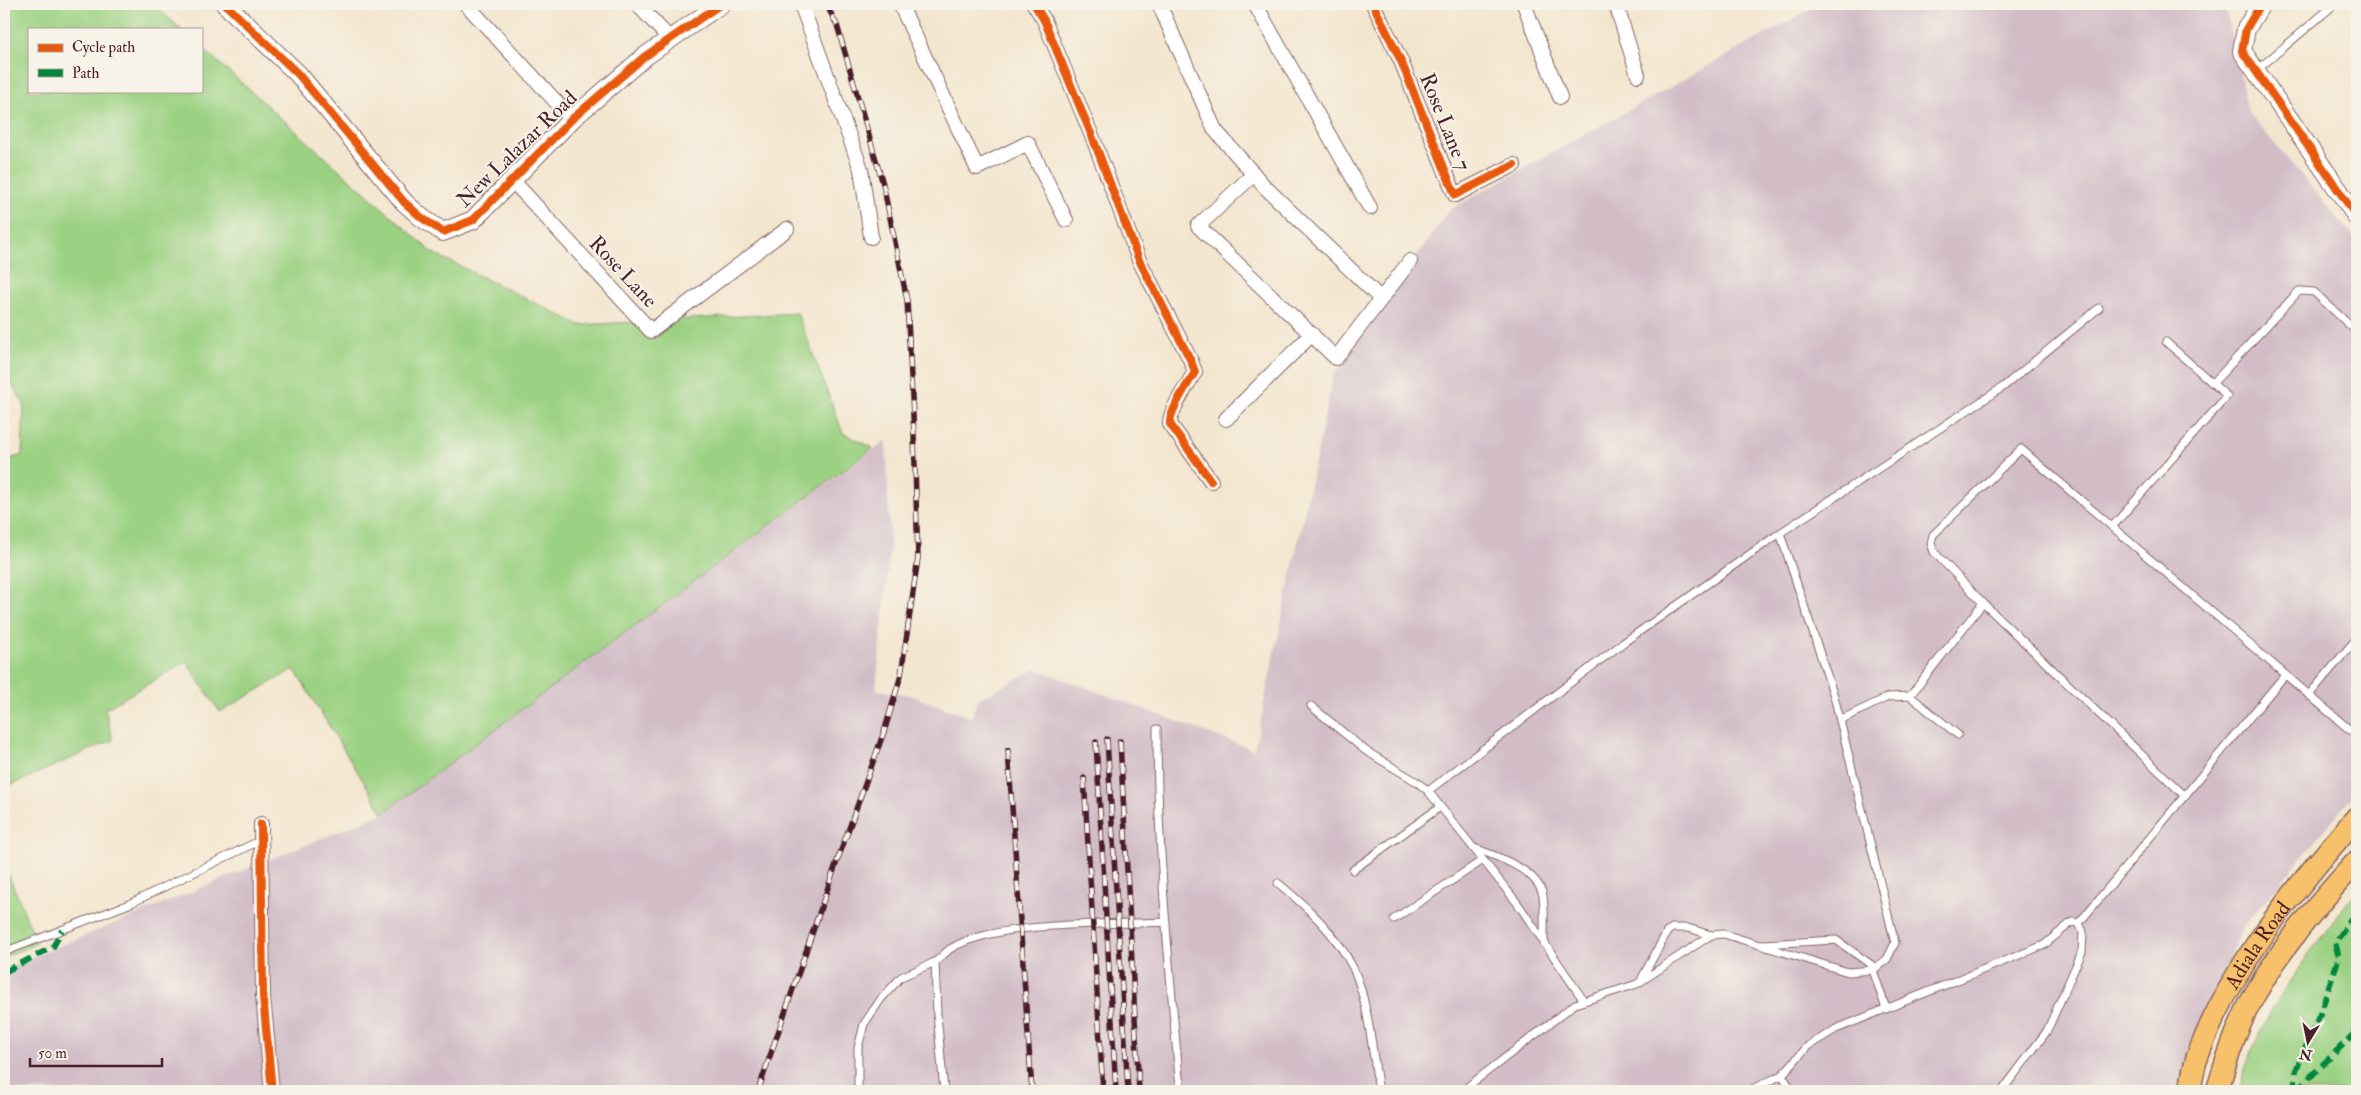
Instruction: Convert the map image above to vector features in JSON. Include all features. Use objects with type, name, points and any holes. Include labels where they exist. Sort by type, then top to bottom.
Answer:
[{"type":"main road","name":"Adiala Road","points":[[2190,1091],[2196,1059],[2222,1001],[2287,899],[2357,817]]},
{"type":"main road","points":[[2217,1091],[2228,1054],[2250,1005],[2295,934],[2357,861]]},
{"type":"street","name":"New Lalazar Road","points":[[225,4],[298,74],[404,202],[422,218],[443,232],[473,220],[572,119],[644,57],[721,4]]},
{"type":"street","points":[[466,4],[572,119]]},
{"type":"street","points":[[637,4],[670,39]]},
{"type":"street","points":[[801,4],[860,169],[871,237]]},
{"type":"street","points":[[900,4],[976,168],[1028,143],[1066,220]]},
{"type":"street","points":[[1034,4],[1044,20],[1091,132],[1139,260],[1191,361],[1194,372],[1172,413],[1170,424],[1210,481]]},
{"type":"street","points":[[1159,4],[1215,130],[1254,174],[1381,299]]},
{"type":"street","points":[[1255,4],[1370,208]]},
{"type":"street","name":"Rose Lane 7","points":[[1373,4],[1401,61],[1455,195],[1514,165]]},
{"type":"street","points":[[1524,4],[1560,98]]},
{"type":"street","points":[[1616,4],[1638,75]]},
{"type":"street","points":[[2261,4],[2246,29],[2242,51],[2357,217]]},
{"type":"street","points":[[1254,174],[1198,226],[1336,358],[1410,261]]},
{"type":"street","name":"Rose Lane","points":[[512,180],[651,331],[787,229]]},
{"type":"street","points":[[1226,419],[1312,334]]},
{"type":"street","points":[[261,824],[263,996],[272,1091]]},
{"type":"lane","points":[[2255,72],[2334,4]]},
{"type":"lane","points":[[2213,383],[2299,291],[2314,292],[2357,332]]},
{"type":"lane","points":[[1428,791],[1623,643],[1780,533],[2003,388],[2099,308]]},
{"type":"lane","points":[[2112,527],[2227,396],[2166,342]]},
{"type":"lane","points":[[2185,796],[1983,602],[1934,552],[1931,543],[1933,535],[2021,449],[2350,730]]},
{"type":"lane","points":[[1640,981],[1667,932],[1672,928],[1680,926],[1711,935],[1724,934],[1848,972],[1875,969],[1887,959],[1895,943],[1840,720],[1780,533]]},
{"type":"lane","points":[[1910,696],[1983,602]]},
{"type":"lane","points":[[2309,695],[2357,638]]},
{"type":"lane","points":[[2079,923],[2285,675]]},
{"type":"lane","points":[[1840,720],[1888,696],[1910,696],[1958,735]]},
{"type":"lane","points":[[1311,706],[1366,751],[1417,782],[1428,791],[1518,904],[1584,1000]]},
{"type":"lane","points":[[1157,728],[1157,779],[1166,922],[1179,1078],[1182,1091]]},
{"type":"lane","points":[[1353,870],[1440,806]]},
{"type":"lane","points":[[4,952],[129,904],[261,840]]},
{"type":"lane","points":[[1472,847],[1516,864],[1534,880],[1542,893],[1544,943]]},
{"type":"lane","points":[[1394,918],[1483,860]]},
{"type":"lane","points":[[1278,883],[1319,919],[1331,933],[1354,968],[1362,996],[1379,1091]]},
{"type":"lane","points":[[858,1091],[858,1048],[864,1024],[881,999],[901,977],[935,962],[958,945],[988,935],[1021,929],[1166,922]]},
{"type":"lane","points":[[1748,1091],[1782,1075],[1808,1046],[1836,1029],[2044,945],[2072,922],[2079,923]]},
{"type":"lane","points":[[2002,1091],[2047,1031],[2082,952],[2083,932],[2079,923]]},
{"type":"lane","points":[[1462,1091],[1574,1004],[1640,981],[1711,935]]},
{"type":"lane","points":[[1758,944],[1836,940],[1875,969],[1886,1009]]},
{"type":"lane","points":[[935,962],[937,1014],[944,1091]]},
{"type":"lane","points":[[1782,1075],[1792,1091]]},
{"type":"shaded area","points":[[1820,4],[2225,4],[2248,112],[2357,241],[2357,791],[2241,930],[2178,1091],[4,1091],[4,969],[383,813],[886,440],[890,545],[876,690],[910,695],[972,718],[977,700],[1036,669],[1254,750],[1333,377],[1449,210]]},
{"type":"green space","points":[[4,4],[153,4],[180,28],[28,28],[28,92],[202,92],[202,48],[433,253],[580,325],[797,313],[843,433],[873,448],[383,813],[294,669],[220,712],[186,662],[105,709],[113,740],[4,788],[4,461],[22,455],[24,404],[4,372]]},
{"type":"green space","points":[[4,864],[37,943],[4,957]]},
{"type":"green space","points":[[2357,890],[2357,1091],[2239,1091],[2247,1063],[2258,1036],[2272,1010],[2304,960]]},
{"type":"railway","points":[[758,1091],[885,729],[901,675],[918,558],[907,300],[883,184],[837,25],[826,4]]},
{"type":"railway","points":[[1107,739],[1128,1091]]},
{"type":"railway","points":[[1120,741],[1139,1091]]},
{"type":"railway","points":[[1096,742],[1116,1091]]},
{"type":"railway","points":[[1008,750],[1032,1091]]},
{"type":"railway","points":[[1084,778],[1103,1091]]},
{"type":"marked path","points":[[2294,1091],[2296,1070],[2320,1014],[2339,957],[2335,943],[2357,911]]},
{"type":"marked path","points":[[4,972],[53,947],[62,930]]},
{"type":"marked path","points":[[2296,1091],[2357,1031]]},
{"type":"cycle path","points":[[225,4],[298,74],[404,202],[422,218],[443,232],[473,220],[572,119],[644,57],[721,4]]},
{"type":"cycle path","points":[[1034,4],[1044,20],[1094,141],[1139,260],[1191,361],[1195,372],[1172,412],[1170,424],[1211,481]]},
{"type":"cycle path","points":[[1373,4],[1401,61],[1455,195],[1514,165]]},
{"type":"cycle path","points":[[2261,4],[2246,29],[2242,51],[2357,217]]},
{"type":"cycle path","points":[[261,824],[263,996],[272,1091]]}]
